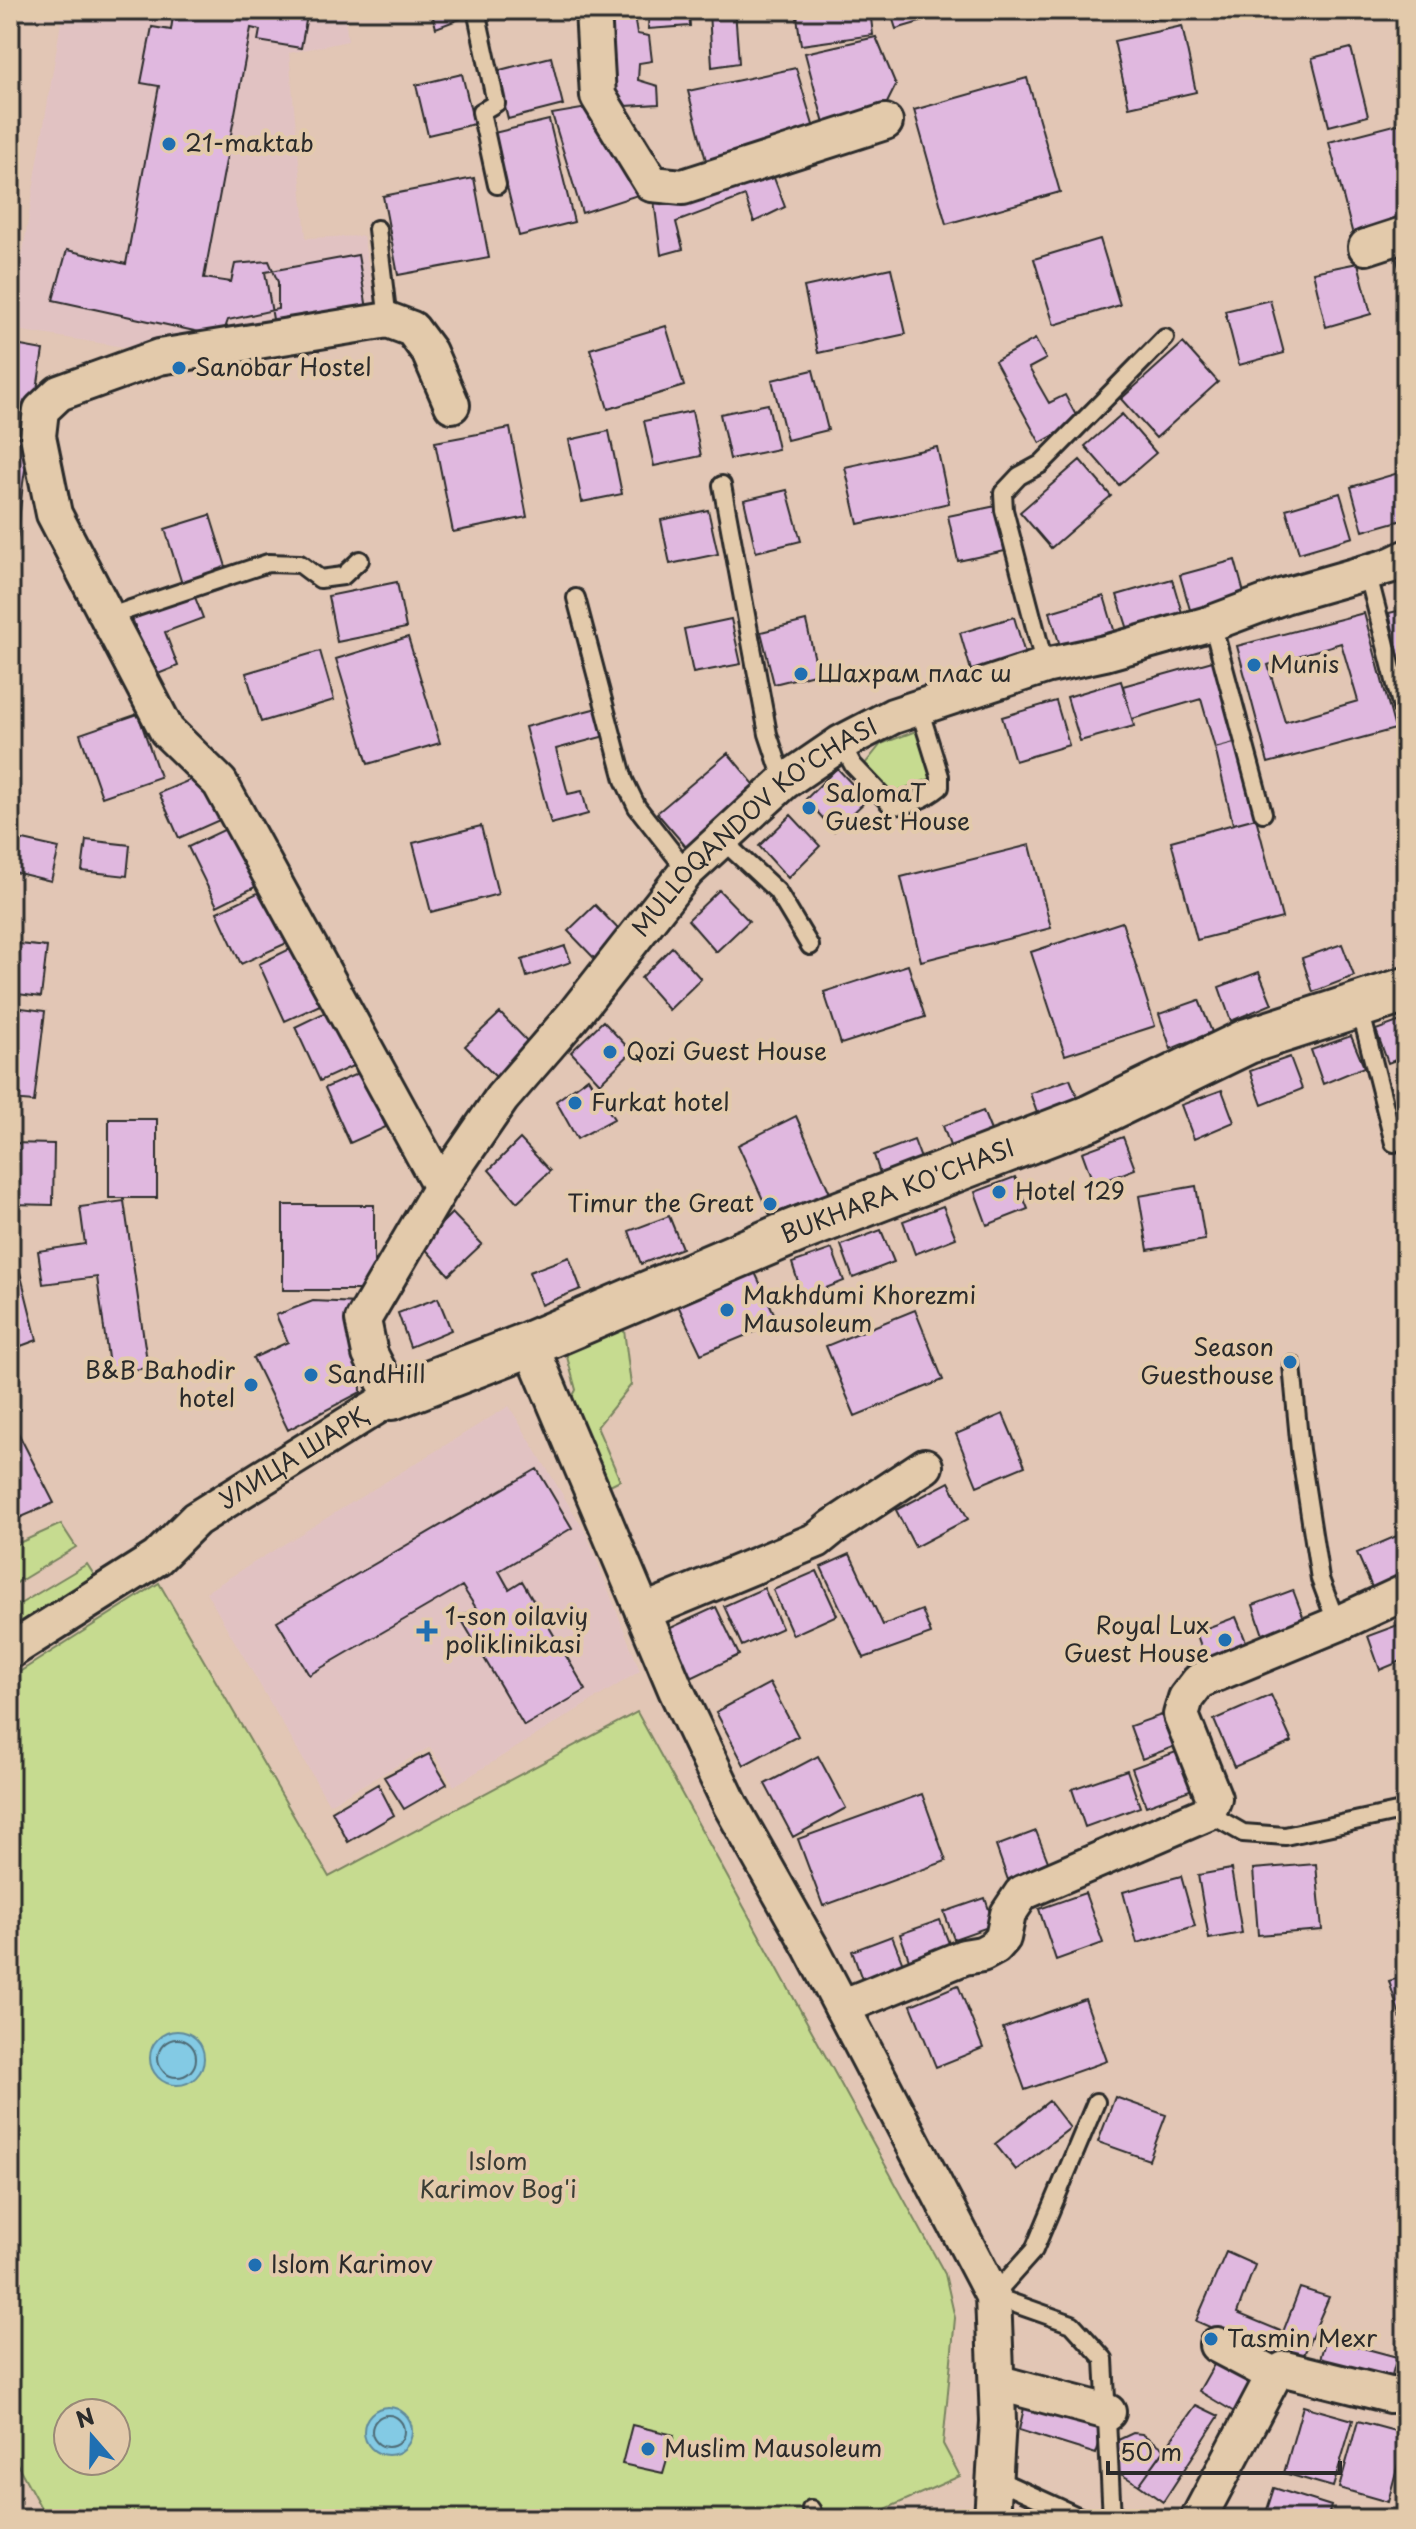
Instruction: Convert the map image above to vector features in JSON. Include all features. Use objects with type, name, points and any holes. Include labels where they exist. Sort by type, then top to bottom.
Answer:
[{"type":"street","points":[[593,10],[598,96],[652,184],[683,187],[885,122]]},
{"type":"street","points":[[1366,247],[1406,234]]},
{"type":"street","points":[[441,1187],[220,783],[167,731],[54,514],[38,436],[41,410],[59,393],[159,357],[388,320],[412,329],[429,352],[452,405]]},
{"type":"street","name":"MULLOQANDOV KO'CHASI","points":[[392,1397],[370,1354],[363,1320],[441,1187],[502,1098],[573,1016],[687,871],[784,782],[841,743],[893,716],[1045,666],[1212,623],[1284,596],[1406,558]]},
{"type":"street","name":"BUKHARA KO'CHASI","points":[[392,1397],[530,1344],[795,1231],[1089,1118],[1248,1041],[1406,990]]},
{"type":"street","points":[[530,1344],[676,1690],[731,1806],[842,2007],[993,2296],[999,2383],[992,2519]]},
{"type":"street","name":"УЛИЦА ШАРҚ","points":[[10,1651],[157,1558],[196,1519],[392,1397]]},
{"type":"street","points":[[643,1612],[817,1540],[925,1466]]},
{"type":"street","points":[[842,2007],[964,1957],[982,1954],[1003,1938],[1008,1914],[1022,1893],[1208,1813],[1214,1798],[1181,1715],[1186,1698],[1199,1681],[1406,1592]]},
{"type":"street","points":[[1217,2345],[1274,2375]]},
{"type":"street","points":[[1198,2519],[1274,2375],[1285,2369],[1390,2395],[1406,2395]]},
{"type":"street","points":[[999,2383],[1108,2412]]},
{"type":"lane","points":[[476,10],[496,103],[481,112],[497,185]]},
{"type":"lane","points":[[377,229],[388,320]]},
{"type":"lane","points":[[1045,666],[1004,510],[1003,493],[1019,476],[1041,464],[1165,338]]},
{"type":"lane","points":[[722,485],[768,734],[784,782]]},
{"type":"lane","points":[[107,617],[268,563],[300,564],[320,579],[343,576],[360,560]]},
{"type":"lane","points":[[1367,571],[1402,708]]},
{"type":"lane","points":[[576,598],[624,780],[637,807],[687,871]]},
{"type":"lane","points":[[1212,623],[1263,813]]},
{"type":"lane","points":[[841,743],[853,765],[891,805],[899,806],[931,795],[940,787],[940,776],[919,708]]},
{"type":"lane","points":[[722,840],[777,891],[810,946]]},
{"type":"lane","points":[[1359,1004],[1394,1143]]},
{"type":"lane","points":[[1292,1365],[1300,1450],[1320,1579],[1337,1624]]},
{"type":"lane","points":[[1208,1813],[1243,1833],[1285,1836],[1406,1810]]},
{"type":"lane","points":[[1096,2102],[1034,2250],[993,2296],[1072,2324],[1104,2359],[1112,2519]]},
{"type":"lane","points":[[994,2478],[1084,2519]]},
{"type":"shaded area","name":"21-maktab","points":[[63,10],[344,10],[348,41],[289,53],[306,238],[363,236],[378,319],[137,349],[10,329]]},
{"type":"shaded area","name":"1-son oilaviy poliklinikasi","points":[[509,1406],[587,1535],[640,1671],[454,1786],[430,1747],[329,1804],[206,1592]]},
{"type":"green space","points":[[916,731],[932,778],[892,793],[865,764],[881,744]]},
{"type":"green space","points":[[622,1314],[631,1385],[597,1427],[620,1480],[602,1489],[567,1407],[576,1390],[563,1342]]},
{"type":"green space","points":[[61,1524],[76,1547],[10,1587],[10,1547]]},
{"type":"green space","points":[[87,1564],[96,1578],[10,1632],[10,1610]]},
{"type":"green space","name":"Islom Karimov Bog'i","points":[[159,1583],[329,1877],[637,1712],[945,2274],[955,2318],[943,2444],[960,2476],[863,2519],[47,2519],[10,2451],[10,1678]]},
{"type":"water","points":[[177,2031],[196,2039],[204,2058],[196,2077],[177,2085],[158,2077],[150,2058],[158,2039]]},
{"type":"water","points":[[388,2407],[405,2414],[412,2431],[405,2448],[388,2455],[371,2448],[364,2431],[371,2414]]},
{"type":"building","points":[[130,10],[308,10],[301,48],[258,41],[260,30],[251,28],[204,278],[231,282],[235,264],[269,261],[278,282],[278,309],[228,320],[222,337],[53,300],[67,250],[126,264],[159,86],[141,83],[152,27],[171,30],[173,16]]},
{"type":"building","points":[[431,10],[464,10],[465,17],[436,28]]},
{"type":"building","points":[[604,10],[633,10],[637,34],[649,36],[652,61],[639,63],[638,80],[658,86],[659,104],[609,107]]},
{"type":"building","points":[[649,10],[689,10],[690,26],[648,29]]},
{"type":"building","points":[[709,10],[735,10],[739,63],[712,67]]},
{"type":"building","points":[[796,10],[870,10],[873,35],[801,45]]},
{"type":"building","points":[[890,10],[961,10],[896,29]]},
{"type":"building","points":[[1149,10],[1232,10],[1150,20]]},
{"type":"building","points":[[1182,26],[1196,92],[1129,107],[1114,41]]},
{"type":"building","points":[[876,37],[896,85],[879,119],[827,135],[805,53]]},
{"type":"building","points":[[1351,48],[1368,116],[1329,126],[1312,58]]},
{"type":"building","points":[[551,57],[563,105],[508,119],[496,71]]},
{"type":"building","points":[[796,68],[816,135],[709,172],[688,91]]},
{"type":"building","points":[[462,74],[474,124],[428,135],[416,85]]},
{"type":"building","points":[[1027,78],[1060,192],[946,224],[914,110]]},
{"type":"building","points":[[593,107],[641,194],[582,213],[552,114]]},
{"type":"building","points":[[549,120],[574,222],[519,236],[494,133]]},
{"type":"building","points":[[1406,122],[1406,222],[1353,235],[1329,142]]},
{"type":"building","points":[[771,170],[785,207],[754,222],[745,196],[676,222],[683,249],[661,255],[654,200]]},
{"type":"building","points":[[474,178],[489,258],[398,275],[383,196]]},
{"type":"building","points":[[1100,239],[1120,305],[1054,325],[1034,259]]},
{"type":"building","points":[[1406,245],[1406,295],[1394,248]]},
{"type":"building","points":[[358,255],[369,321],[276,337],[265,272]]},
{"type":"building","points":[[1358,263],[1371,314],[1326,327],[1313,272]]},
{"type":"building","points":[[891,268],[906,334],[818,353],[804,287]]},
{"type":"building","points":[[1270,300],[1284,353],[1239,365],[1225,311]]},
{"type":"building","points":[[666,326],[684,386],[608,409],[590,349]]},
{"type":"building","points":[[1035,339],[1046,359],[1029,368],[1049,403],[1065,395],[1079,421],[1040,443],[995,361]]},
{"type":"building","points":[[1183,343],[1218,382],[1156,438],[1121,399]]},
{"type":"building","points":[[10,344],[43,350],[23,483],[10,607]]},
{"type":"building","points":[[813,370],[828,430],[787,440],[772,380]]},
{"type":"building","points":[[768,404],[778,449],[730,459],[720,414]]},
{"type":"building","points":[[692,411],[701,456],[654,466],[644,421]]},
{"type":"building","points":[[1122,414],[1156,453],[1119,485],[1085,446]]},
{"type":"building","points":[[510,428],[527,517],[453,532],[435,442]]},
{"type":"building","points":[[609,431],[622,494],[582,502],[569,440]]},
{"type":"building","points":[[937,447],[949,503],[858,524],[845,467]]},
{"type":"building","points":[[1080,460],[1111,496],[1051,548],[1020,512]]},
{"type":"building","points":[[1405,471],[1406,519],[1363,531],[1351,487]]},
{"type":"building","points":[[787,490],[801,541],[756,552],[744,500]]},
{"type":"building","points":[[1340,493],[1353,537],[1299,553],[1286,509]]},
{"type":"building","points":[[996,506],[1005,551],[958,561],[948,516]]},
{"type":"building","points":[[708,510],[718,554],[670,564],[661,520]]},
{"type":"building","points":[[210,515],[227,570],[182,584],[165,529]]},
{"type":"building","points":[[1235,560],[1247,604],[1193,620],[1180,575]]},
{"type":"building","points":[[1172,579],[1185,623],[1131,639],[1117,595]]},
{"type":"building","points":[[397,582],[406,628],[337,642],[328,596]]},
{"type":"building","points":[[193,592],[203,618],[165,632],[178,666],[153,676],[131,615]]},
{"type":"building","points":[[1104,596],[1117,640],[1063,656],[1050,612]]},
{"type":"building","points":[[1406,609],[1406,688],[1389,613]]},
{"type":"building","points":[[1364,613],[1395,729],[1268,763],[1237,646]],"holes":[[[1341,643],[1358,701],[1285,722],[1268,665]]]},
{"type":"building","points":[[1014,617],[1027,661],[973,677],[960,633]]},
{"type":"building","points":[[731,619],[741,664],[693,673],[684,629]]},
{"type":"building","points":[[806,621],[818,673],[774,684],[761,632]]},
{"type":"building","points":[[408,637],[440,743],[368,764],[336,659]]},
{"type":"building","points":[[320,651],[334,700],[261,722],[246,673]]},
{"type":"building","points":[[1216,660],[1238,742],[1215,748],[1201,699],[1132,719],[1123,686]]},
{"type":"building","points":[[1121,681],[1134,726],[1080,741],[1067,697]]},
{"type":"building","points":[[1056,701],[1069,745],[1015,761],[1002,717]]},
{"type":"building","points":[[601,707],[609,735],[556,749],[568,794],[582,791],[588,814],[551,824],[525,727]]},
{"type":"building","points":[[138,714],[160,777],[102,797],[80,734]]},
{"type":"building","points":[[1238,742],[1256,818],[1233,824],[1215,748]]},
{"type":"building","points":[[728,753],[758,789],[687,848],[657,813]]},
{"type":"building","points":[[837,768],[867,800],[834,831],[806,799]]},
{"type":"building","points":[[204,774],[224,818],[179,838],[159,793]]},
{"type":"building","points":[[791,815],[820,846],[788,878],[759,846]]},
{"type":"building","points":[[1256,818],[1282,918],[1197,940],[1171,841]]},
{"type":"building","points":[[481,826],[498,894],[431,912],[413,843]]},
{"type":"building","points":[[230,827],[259,885],[217,906],[188,847]]},
{"type":"building","points":[[10,837],[59,848],[51,881],[10,871]]},
{"type":"building","points":[[86,840],[130,845],[127,876],[82,871]]},
{"type":"building","points":[[1030,845],[1051,928],[921,961],[901,877]]},
{"type":"building","points":[[264,890],[289,942],[241,964],[217,912]]},
{"type":"building","points":[[719,890],[749,921],[716,952],[688,920]]},
{"type":"building","points":[[595,905],[623,934],[596,960],[568,931]]},
{"type":"building","points":[[1122,922],[1155,1026],[1065,1055],[1031,952]]},
{"type":"building","points":[[10,943],[47,947],[41,997],[10,993]]},
{"type":"building","points":[[1342,944],[1354,976],[1313,992],[1302,958]]},
{"type":"building","points":[[565,946],[571,962],[527,977],[522,960]]},
{"type":"building","points":[[294,947],[320,1005],[285,1021],[259,964]]},
{"type":"building","points":[[672,947],[701,979],[669,1010],[641,978]]},
{"type":"building","points":[[908,965],[925,1017],[841,1044],[824,992]]},
{"type":"building","points":[[1259,972],[1272,1004],[1231,1021],[1219,987]]},
{"type":"building","points":[[1199,1000],[1212,1032],[1171,1049],[1159,1014]]},
{"type":"building","points":[[14,1007],[45,1011],[34,1102],[10,1100],[10,1040]]},
{"type":"building","points":[[330,1010],[355,1065],[320,1081],[295,1027]]},
{"type":"building","points":[[500,1013],[532,1046],[498,1079],[465,1046]]},
{"type":"building","points":[[1406,1019],[1406,1056],[1388,1063],[1376,1030]]},
{"type":"building","points":[[603,1021],[632,1052],[600,1083],[571,1052]]},
{"type":"building","points":[[1351,1036],[1364,1067],[1323,1084],[1311,1050]]},
{"type":"building","points":[[1290,1057],[1302,1089],[1262,1105],[1250,1071]]},
{"type":"building","points":[[361,1072],[386,1127],[350,1143],[325,1088]]},
{"type":"building","name":"Furkat hotel","points":[[588,1078],[614,1119],[577,1139],[556,1101]]},
{"type":"building","points":[[1070,1079],[1083,1111],[1042,1127],[1030,1093]]},
{"type":"building","points":[[1222,1090],[1234,1122],[1194,1139],[1181,1105]]},
{"type":"building","points":[[983,1111],[996,1143],[955,1160],[943,1126]]},
{"type":"building","points":[[796,1116],[830,1193],[770,1215],[738,1145]]},
{"type":"building","points":[[109,1119],[157,1119],[157,1198],[109,1198]]},
{"type":"building","points":[[1123,1137],[1135,1169],[1094,1185],[1082,1152]]},
{"type":"building","points":[[520,1139],[550,1171],[517,1202],[489,1170]]},
{"type":"building","points":[[914,1140],[926,1172],[885,1189],[874,1155]]},
{"type":"building","points":[[10,1143],[54,1144],[53,1205],[10,1204]]},
{"type":"building","points":[[1015,1177],[1028,1209],[987,1225],[975,1192]]},
{"type":"building","points":[[1196,1186],[1205,1240],[1148,1250],[1139,1196]]},
{"type":"building","points":[[124,1201],[148,1368],[110,1373],[97,1277],[43,1284],[38,1251],[85,1244],[80,1207]]},
{"type":"building","points":[[283,1205],[374,1205],[374,1290],[283,1290]]},
{"type":"building","points":[[943,1206],[956,1238],[915,1254],[903,1221]]},
{"type":"building","points":[[452,1213],[482,1244],[449,1275],[421,1244]]},
{"type":"building","points":[[669,1216],[682,1248],[641,1264],[629,1231]]},
{"type":"building","points":[[881,1230],[894,1262],[853,1278],[841,1245]]},
{"type":"building","points":[[832,1249],[844,1281],[803,1297],[792,1263]]},
{"type":"building","points":[[569,1257],[581,1289],[541,1305],[529,1272]]},
{"type":"building","points":[[17,1260],[37,1340],[10,1350],[10,1261]]},
{"type":"building","name":"Makhdumi Khorezmi Mausoleum","points":[[752,1266],[778,1322],[701,1354],[675,1299]]},
{"type":"building","points":[[438,1298],[451,1330],[410,1347],[398,1313]]},
{"type":"building","name":"SandHill","points":[[313,1301],[359,1303],[361,1392],[288,1430],[253,1358],[288,1342],[276,1315]]},
{"type":"building","points":[[915,1310],[943,1380],[855,1416],[826,1346]]},
{"type":"building","points":[[1003,1414],[1025,1466],[977,1486],[956,1434]]},
{"type":"building","points":[[10,1417],[54,1503],[10,1522]]},
{"type":"building","points":[[537,1469],[572,1528],[499,1571],[509,1589],[522,1581],[586,1690],[524,1726],[460,1617],[476,1608],[462,1586],[309,1675],[277,1621]]},
{"type":"building","points":[[949,1482],[968,1519],[915,1547],[896,1510]]},
{"type":"building","points":[[1406,1532],[1406,1578],[1374,1592],[1357,1553]]},
{"type":"building","points":[[850,1554],[883,1625],[922,1610],[931,1634],[864,1658],[821,1567]]},
{"type":"building","points":[[817,1571],[837,1615],[793,1635],[773,1590]]},
{"type":"building","points":[[764,1588],[782,1628],[742,1646],[724,1606]]},
{"type":"building","points":[[1293,1590],[1305,1622],[1264,1638],[1253,1605]]},
{"type":"building","points":[[716,1607],[739,1655],[687,1680],[664,1631]]},
{"type":"building","points":[[1236,1617],[1249,1649],[1208,1666],[1196,1632]]},
{"type":"building","points":[[1406,1622],[1406,1659],[1380,1670],[1368,1636]]},
{"type":"building","points":[[770,1683],[798,1736],[744,1765],[716,1712]]},
{"type":"building","points":[[1271,1695],[1292,1742],[1234,1767],[1214,1720]]},
{"type":"building","points":[[1170,1712],[1183,1743],[1142,1759],[1130,1726]]},
{"type":"building","points":[[1187,1748],[1201,1786],[1146,1806],[1132,1768]]},
{"type":"building","points":[[429,1754],[447,1784],[404,1809],[384,1777]]},
{"type":"building","points":[[818,1756],[846,1808],[793,1837],[765,1784]]},
{"type":"building","points":[[1127,1770],[1140,1807],[1085,1827],[1072,1789]]},
{"type":"building","points":[[378,1784],[394,1815],[348,1842],[332,1811]]},
{"type":"building","points":[[922,1794],[946,1861],[823,1906],[798,1839]]},
{"type":"building","points":[[1036,1831],[1049,1864],[1008,1880],[996,1846]]},
{"type":"building","points":[[1316,1864],[1322,1930],[1258,1935],[1253,1869]]},
{"type":"building","points":[[1231,1869],[1242,1933],[1209,1939],[1198,1875]]},
{"type":"building","points":[[1181,1876],[1195,1926],[1137,1943],[1123,1892]]},
{"type":"building","points":[[1085,1893],[1103,1943],[1056,1960],[1039,1909]]},
{"type":"building","points":[[985,1898],[994,1925],[954,1939],[944,1912]]},
{"type":"building","points":[[940,1920],[952,1951],[912,1968],[900,1934]]},
{"type":"building","points":[[892,1936],[905,1969],[864,1985],[852,1951]]},
{"type":"building","points":[[1406,1976],[1406,2018],[1401,2019],[1389,1981]]},
{"type":"building","points":[[958,1985],[983,2048],[936,2067],[911,2005]]},
{"type":"building","points":[[1085,1999],[1107,2061],[1025,2090],[1003,2028]]},
{"type":"building","points":[[1115,2097],[1166,2115],[1149,2160],[1098,2142]]},
{"type":"building","points":[[1049,2101],[1070,2128],[1016,2170],[995,2144]]},
{"type":"building","points":[[1226,2252],[1255,2265],[1237,2313],[1283,2332],[1300,2288],[1329,2297],[1299,2366],[1196,2321]]},
{"type":"building","points":[[1326,2338],[1397,2357],[1388,2389],[1317,2370]]},
{"type":"building","points":[[1399,2349],[1406,2350],[1406,2383],[1395,2381]]},
{"type":"building","points":[[1220,2354],[1263,2379],[1241,2416],[1199,2391]]},
{"type":"building","points":[[1196,2405],[1219,2416],[1163,2502],[1139,2485]]},
{"type":"building","points":[[1303,2406],[1353,2420],[1333,2487],[1284,2473]]},
{"type":"building","points":[[1024,2408],[1104,2427],[1096,2454],[1019,2430]]},
{"type":"building","points":[[1358,2421],[1406,2434],[1388,2502],[1339,2488]]},
{"type":"building","name":"Muslim Mausoleum","points":[[632,2425],[674,2435],[663,2473],[622,2464]]},
{"type":"building","points":[[1133,2433],[1142,2434],[1165,2449],[1139,2485],[1114,2470],[1116,2441]]},
{"type":"building","points":[[1274,2488],[1331,2506],[1327,2519],[1264,2519]]},
{"type":"place","name":"21-maktab","points":[[169,144]]},
{"type":"place","name":"Sanobar Hostel","points":[[179,368]]},
{"type":"place","name":"Munis","points":[[1254,665]]},
{"type":"place","name":"Шахрам плас ш","points":[[801,674]]},
{"type":"place","name":"SalomaT Guest House","points":[[809,808]]},
{"type":"place","name":"Qozi Guest House","points":[[610,1052]]},
{"type":"place","name":"Furkat hotel","points":[[575,1103]]},
{"type":"place","name":"Hotel 129","points":[[999,1192]]},
{"type":"place","name":"Timur the Great","points":[[770,1204]]},
{"type":"place","name":"Makhdumi Khorezmi Mausoleum","points":[[727,1310]]},
{"type":"place","name":"Season Guesthouse","points":[[1290,1362]]},
{"type":"place","name":"SandHill","points":[[311,1375]]},
{"type":"place","name":"B&B Bahodir hotel","points":[[251,1385]]},
{"type":"place","name":"1-son oilaviy poliklinikasi","points":[[427,1631]]},
{"type":"place","name":"Royal Lux Guest House","points":[[1225,1640]]},
{"type":"place","name":"Islom Karimov","points":[[255,2265]]},
{"type":"place","name":"Tasmin Mexr","points":[[1211,2339]]},
{"type":"place","name":"Muslim Mausoleum","points":[[648,2449]]}]
